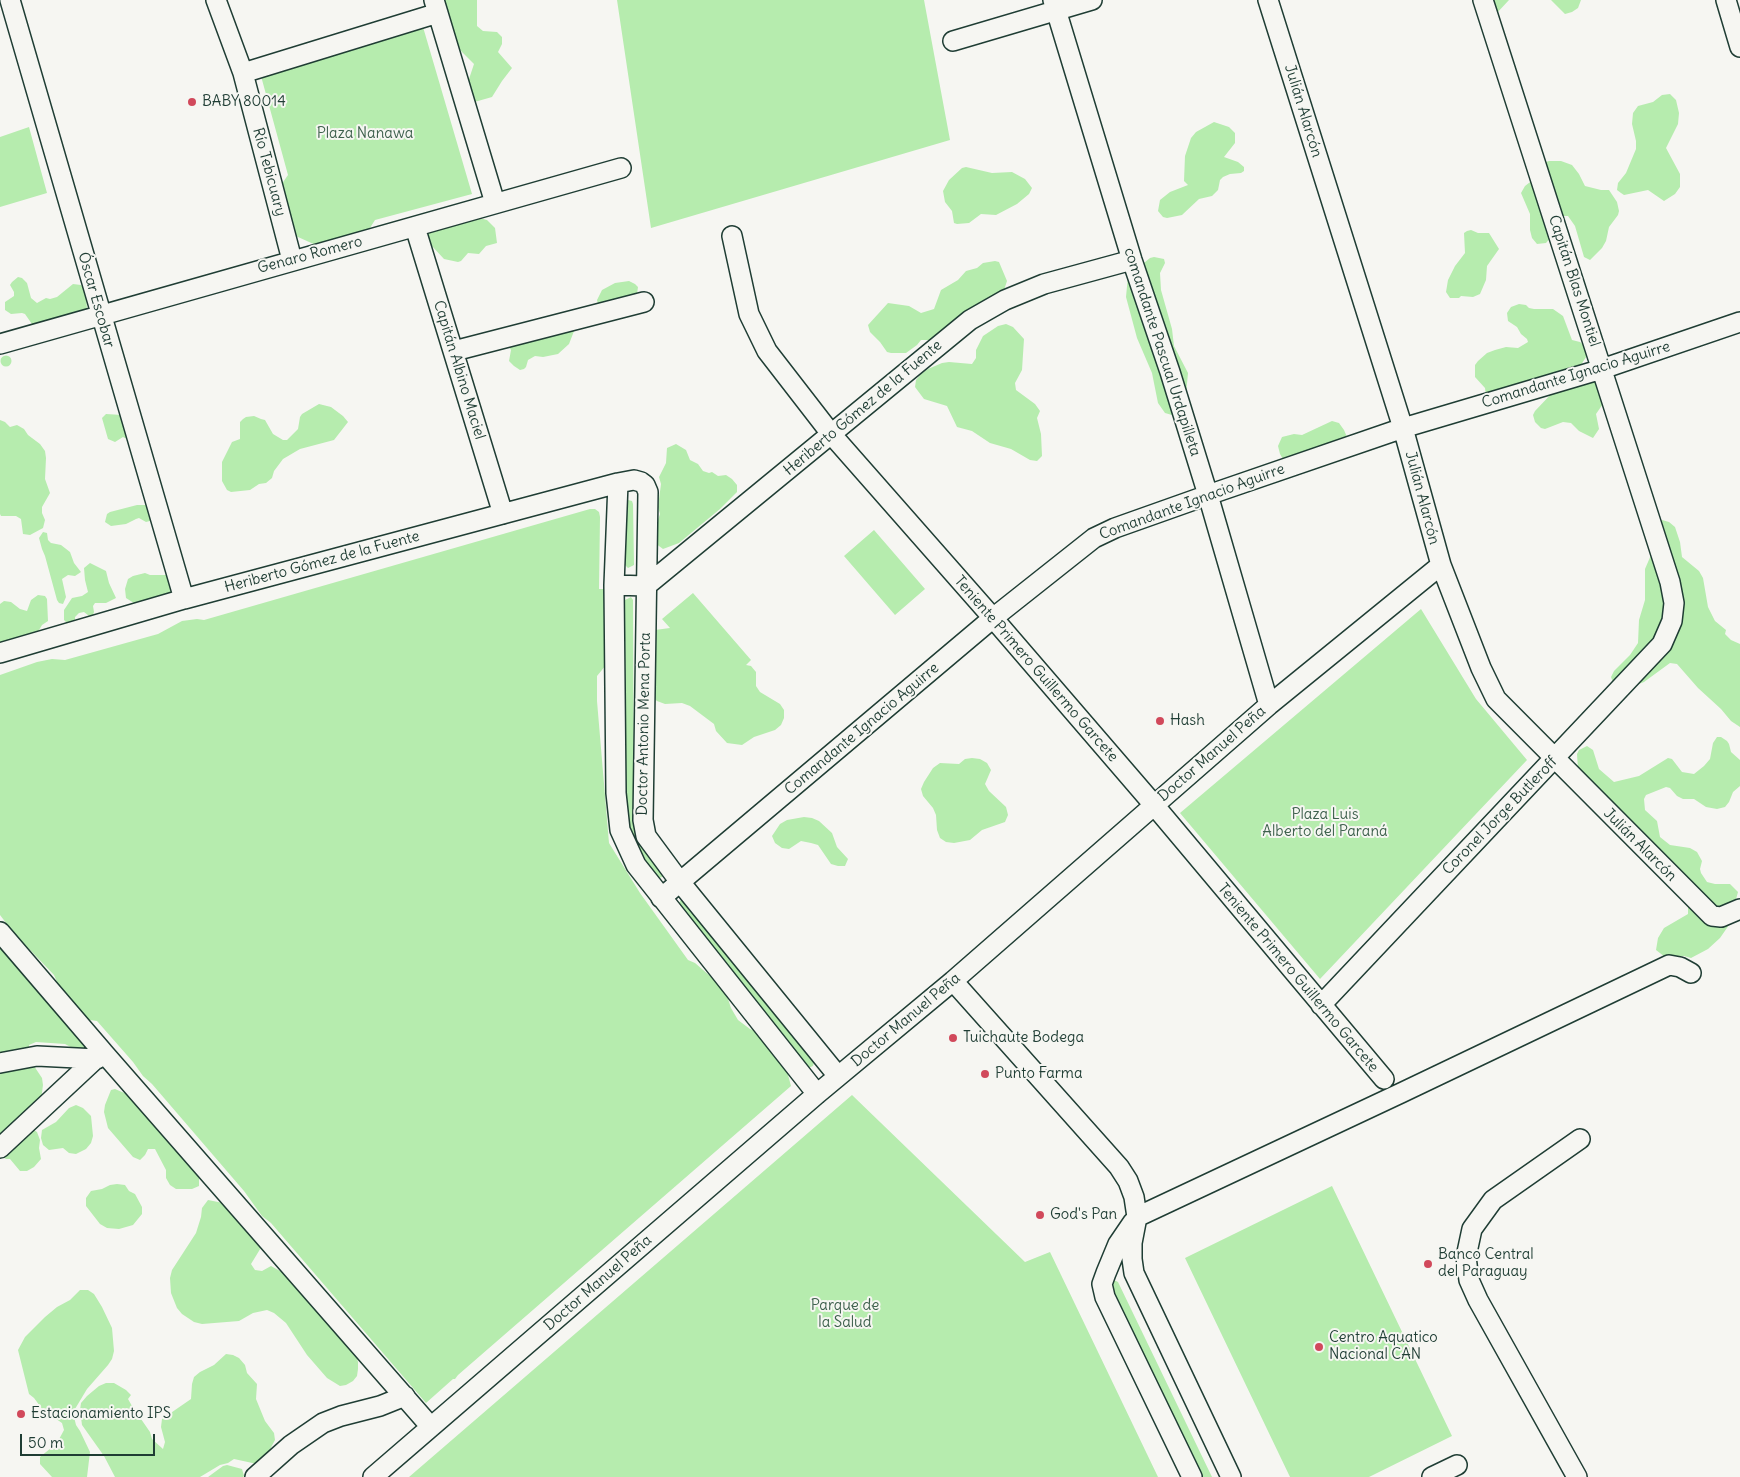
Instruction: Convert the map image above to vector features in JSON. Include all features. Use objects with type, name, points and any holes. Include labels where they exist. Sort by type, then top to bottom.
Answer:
[{"type":"street","name":"Óscar Escobar","points":[[10,0],[184,599]]},
{"type":"street","name":"Río Tebicuary","points":[[216,0],[243,73],[292,260]]},
{"type":"street","points":[[952,41],[1055,5],[1092,0]]},
{"type":"street","name":"Julián Alarcón","points":[[1268,0],[1403,428],[1440,565],[1481,668],[1496,698],[1712,916],[1722,917],[1740,908]]},
{"type":"street","name":"Capitán Blas Montiel","points":[[1484,0],[1670,582],[1674,603],[1672,621]]},
{"type":"street","points":[[1726,0],[1740,47]]},
{"type":"street","name":"comandante Pascual Urdapilleta","points":[[1055,5],[1132,260],[1170,372],[1208,495],[1268,705]]},
{"type":"street","points":[[243,73],[436,6],[495,203]]},
{"type":"street","name":"Genaro Romero","points":[[0,344],[621,168]]},
{"type":"street","name":"Capitán Albino Maciel","points":[[415,227],[503,514]]},
{"type":"street","name":"Teniente Primero Guillermo Garcete","points":[[732,236],[749,314],[767,351],[832,435],[1154,805],[1384,1080]]},
{"type":"street","name":"Heriberto Gómez de la Fuente","points":[[646,586],[970,320],[1005,300],[1044,284],[1132,260]]},
{"type":"street","points":[[454,351],[644,302]]},
{"type":"street","name":"Comandante Ignacio Aguirre","points":[[660,898],[993,618],[1094,538],[1114,528],[1403,428],[1602,369],[1740,322]]},
{"type":"street","name":"Heriberto Gómez de la Fuente","points":[[0,653],[184,599],[618,483],[634,480],[645,484]]},
{"type":"street","points":[[618,483],[614,585],[616,793],[618,822],[625,844],[636,865],[660,898],[816,1094]]},
{"type":"street","name":"Doctor Antonio Mena Porta","points":[[645,484],[648,492],[642,820],[646,836],[680,882],[838,1076]]},
{"type":"street","name":"Doctor Manuel Peña","points":[[373,1477],[816,1094],[953,981],[1268,705],[1440,565]]},
{"type":"street","points":[[614,585],[646,586]]},
{"type":"street","name":"Coronel Jorge Butleroff","points":[[1321,1005],[1662,644],[1672,621]]},
{"type":"street","points":[[0,932],[100,1055],[431,1427]]},
{"type":"street","points":[[1184,1474],[1105,1297],[1102,1284],[1118,1244],[1137,1217],[1669,965],[1680,967],[1691,973]]},
{"type":"street","points":[[953,981],[1119,1167],[1128,1181],[1134,1196],[1137,1217],[1132,1243],[1134,1274],[1231,1477]]},
{"type":"street","points":[[0,1063],[37,1056],[100,1055]]},
{"type":"street","points":[[0,1148],[100,1055]]},
{"type":"street","points":[[1577,1477],[1478,1300],[1469,1280],[1466,1257],[1472,1229],[1493,1200],[1580,1140]]},
{"type":"street","points":[[255,1477],[292,1445],[323,1423],[341,1416],[380,1406],[404,1396]]},
{"type":"street","points":[[1432,1477],[1457,1465]]},
{"type":"green space","points":[[441,0],[477,0],[477,26],[483,31],[497,32],[502,37],[502,44],[498,52],[512,68],[492,97],[471,103],[466,88],[474,64],[454,44]]},
{"type":"green space","points":[[617,0],[924,0],[950,140],[651,228]]},
{"type":"green space","points":[[1474,0],[1509,0],[1496,14],[1475,5]]},
{"type":"green space","points":[[1551,0],[1581,0],[1578,8],[1565,14]]},
{"type":"green space","name":"Plaza Nanawa","points":[[423,27],[472,194],[375,220],[368,231],[318,246],[291,233],[279,188],[288,175],[261,76]]},
{"type":"green space","points":[[1670,94],[1676,100],[1679,113],[1678,124],[1666,148],[1680,174],[1680,187],[1675,194],[1664,201],[1648,190],[1624,195],[1617,190],[1618,183],[1626,173],[1636,149],[1632,124],[1633,113],[1638,106],[1653,102],[1662,95]]},
{"type":"green space","points":[[1214,122],[1229,127],[1235,133],[1235,143],[1224,157],[1238,162],[1244,167],[1244,171],[1223,177],[1220,180],[1218,190],[1212,196],[1199,199],[1182,215],[1163,217],[1158,211],[1160,200],[1170,192],[1188,185],[1184,181],[1185,156],[1191,138],[1196,132]]},
{"type":"green space","points":[[29,127],[47,193],[0,207],[0,137]]},
{"type":"green space","points":[[1561,161],[1572,165],[1585,186],[1609,190],[1617,202],[1618,215],[1609,227],[1606,241],[1590,260],[1584,257],[1575,226],[1568,216],[1561,216],[1546,243],[1537,244],[1532,238],[1530,214],[1521,193],[1546,162]]},
{"type":"green space","points":[[966,167],[992,173],[1012,172],[1025,179],[1032,188],[1029,194],[1017,204],[996,215],[981,214],[969,223],[957,224],[954,223],[952,211],[945,202],[943,191],[949,180],[962,168]]},
{"type":"green space","points":[[469,215],[487,220],[495,228],[497,243],[486,246],[479,254],[468,253],[458,262],[444,259],[431,245],[426,234],[427,230]]},
{"type":"green space","points":[[1471,230],[1478,233],[1489,233],[1499,249],[1487,266],[1486,280],[1480,294],[1473,297],[1461,296],[1459,298],[1450,298],[1446,292],[1448,280],[1455,266],[1465,253],[1464,233]]},
{"type":"green space","points":[[1150,258],[1164,259],[1165,263],[1160,273],[1161,290],[1172,329],[1174,346],[1188,373],[1186,394],[1176,414],[1172,415],[1165,413],[1158,403],[1152,373],[1137,338],[1126,297],[1128,276]]},
{"type":"green space","points":[[999,262],[1007,281],[1003,293],[932,340],[921,340],[906,353],[891,353],[887,352],[870,332],[868,325],[888,303],[909,306],[921,313],[934,309],[941,290],[958,280],[966,271],[977,268],[983,263]]},
{"type":"green space","points":[[18,277],[27,283],[31,298],[37,303],[46,298],[57,297],[73,284],[81,285],[86,291],[87,310],[34,327],[25,314],[11,314],[5,310],[5,302],[14,296],[10,285]]},
{"type":"green space","points":[[629,281],[638,287],[637,294],[632,300],[595,311],[598,304],[597,300],[602,290],[615,283]]},
{"type":"green space","points":[[1519,304],[1534,309],[1553,309],[1563,316],[1572,340],[1580,342],[1586,347],[1588,354],[1577,371],[1486,396],[1485,388],[1475,377],[1475,365],[1478,361],[1487,353],[1506,347],[1518,348],[1528,342],[1517,327],[1508,321],[1507,313],[1511,307]]},
{"type":"green space","points":[[550,316],[565,316],[576,326],[569,344],[558,354],[543,357],[535,356],[528,360],[524,369],[520,370],[509,361],[511,350],[507,344],[505,330],[507,327],[515,329]]},
{"type":"green space","points":[[1006,324],[1013,327],[1024,339],[1022,370],[1015,383],[1016,390],[1035,404],[1040,411],[1037,418],[1041,434],[1042,456],[1037,461],[1030,460],[1011,449],[990,443],[972,431],[957,427],[947,406],[924,399],[915,387],[916,380],[921,374],[942,363],[972,364],[976,358],[976,350],[983,336],[998,326]]},
{"type":"green space","points":[[6,355],[12,361],[6,367],[0,361]]},
{"type":"green space","points":[[1595,380],[1607,398],[1596,414],[1599,429],[1593,438],[1579,431],[1571,423],[1563,422],[1545,429],[1535,422],[1533,415],[1535,411],[1554,391]]},
{"type":"green space","points":[[319,404],[331,407],[348,422],[334,440],[300,449],[283,459],[274,471],[272,478],[266,483],[259,484],[250,490],[231,492],[227,490],[222,481],[222,462],[232,442],[240,439],[240,422],[243,419],[254,416],[265,420],[273,434],[283,440],[287,440],[298,429],[302,414]]},
{"type":"green space","points":[[106,414],[122,415],[129,440],[123,437],[115,442],[108,439],[102,418]]},
{"type":"green space","points":[[0,420],[10,427],[17,425],[24,429],[45,451],[45,479],[50,493],[42,507],[45,520],[43,528],[30,535],[23,534],[21,519],[16,516],[1,516],[0,514]]},
{"type":"green space","points":[[1332,421],[1339,423],[1344,430],[1347,437],[1346,441],[1284,461],[1278,446],[1282,437],[1294,434],[1302,435]]},
{"type":"green space","points":[[676,444],[686,450],[690,460],[698,464],[703,471],[712,472],[718,476],[726,475],[732,479],[737,485],[737,492],[720,509],[679,543],[663,549],[655,543],[655,529],[660,514],[658,507],[661,484],[659,477],[666,463],[667,448]]},
{"type":"green space","points":[[628,500],[632,501],[633,504],[634,565],[628,568],[625,565],[625,503]]},
{"type":"green space","points":[[137,505],[145,505],[151,508],[152,518],[150,521],[146,522],[139,518],[126,524],[111,526],[105,522],[107,514],[110,512]]},
{"type":"green space","points":[[595,509],[599,512],[600,517],[599,589],[611,589],[611,659],[597,676],[597,701],[609,843],[640,893],[688,960],[695,963],[717,982],[726,993],[731,1008],[738,1020],[750,1029],[763,1034],[783,1056],[791,1086],[426,1403],[271,1223],[262,1216],[244,1191],[97,1021],[76,1014],[66,1002],[54,975],[13,932],[0,915],[0,675],[37,662],[52,659],[65,660],[158,634],[182,621],[204,620]]},
{"type":"green space","points":[[1662,520],[1669,522],[1675,527],[1682,557],[1699,571],[1703,578],[1708,607],[1715,621],[1726,630],[1725,634],[1731,640],[1740,644],[1740,727],[1731,721],[1698,688],[1677,664],[1670,663],[1644,682],[1629,688],[1614,685],[1611,677],[1614,671],[1630,655],[1638,643],[1639,620],[1645,600],[1645,569],[1654,548],[1658,526]]},
{"type":"green space","points":[[874,530],[925,589],[895,615],[844,556]]},
{"type":"green space","points":[[43,532],[47,533],[48,540],[51,543],[61,545],[70,552],[74,563],[81,572],[75,576],[68,575],[62,579],[66,597],[63,604],[57,600],[42,549],[39,538]]},
{"type":"green space","points":[[90,563],[106,571],[116,598],[106,603],[95,603],[93,615],[89,616],[84,612],[79,613],[75,617],[75,621],[69,625],[64,620],[64,610],[72,598],[82,596],[88,592],[84,568]]},
{"type":"green space","points":[[145,573],[150,575],[167,575],[173,594],[137,605],[126,598],[125,589],[128,579]]},
{"type":"green space","points":[[693,593],[751,660],[746,665],[751,666],[756,672],[756,686],[760,692],[780,704],[784,710],[784,718],[781,725],[775,730],[754,737],[742,745],[727,743],[716,731],[714,724],[690,706],[682,703],[665,704],[657,701],[639,685],[636,662],[655,630],[670,628],[662,619]]},
{"type":"green space","points":[[38,595],[45,596],[47,599],[48,621],[42,625],[35,637],[0,649],[0,604],[4,601],[11,602],[20,609],[27,611],[31,600]]},
{"type":"green space","points":[[631,597],[633,600],[634,823],[639,842],[663,873],[662,877],[657,879],[639,858],[626,822],[625,600]]},
{"type":"green space","name":"Plaza Luis Alberto del Paraná","points":[[1421,609],[1476,699],[1527,760],[1320,979],[1180,813]]},
{"type":"green space","points":[[1717,737],[1727,741],[1731,752],[1740,760],[1740,786],[1733,792],[1725,807],[1717,809],[1706,807],[1694,799],[1683,799],[1677,796],[1670,788],[1666,787],[1646,795],[1644,799],[1645,810],[1657,821],[1660,837],[1670,845],[1690,848],[1697,852],[1702,861],[1701,873],[1707,882],[1730,884],[1738,892],[1729,925],[1720,938],[1708,949],[1691,958],[1684,956],[1665,957],[1656,950],[1658,938],[1664,928],[1688,914],[1688,907],[1578,769],[1577,754],[1579,750],[1587,746],[1593,750],[1599,769],[1614,782],[1639,776],[1668,758],[1672,759],[1682,772],[1694,774],[1710,759],[1713,743]]},
{"type":"green space","points":[[965,759],[980,759],[987,763],[991,770],[985,784],[989,791],[1006,807],[1008,815],[1005,822],[982,830],[970,840],[954,843],[946,842],[940,838],[937,830],[936,815],[923,796],[921,789],[933,768],[940,763],[959,764]]},
{"type":"green space","points":[[804,817],[819,821],[832,833],[837,847],[848,859],[845,866],[831,864],[818,845],[801,841],[789,849],[782,848],[775,843],[772,836],[780,824],[787,820]]},
{"type":"green space","points":[[681,900],[685,900],[814,1062],[813,1066],[808,1068],[678,904]]},
{"type":"green space","points":[[0,938],[90,1043],[78,1051],[65,1044],[36,1042],[29,1045],[30,1060],[42,1078],[41,1100],[2,1134],[0,1133]]},
{"type":"green space","points":[[115,1089],[129,1095],[192,1164],[199,1178],[199,1186],[192,1189],[176,1189],[170,1185],[166,1178],[166,1170],[155,1149],[148,1149],[140,1160],[133,1157],[108,1128],[104,1112],[105,1105],[111,1090]]},
{"type":"green space","name":"Parque de la Salud","points":[[852,1095],[1025,1262],[1050,1252],[1158,1477],[409,1477]]},
{"type":"green space","points":[[76,1105],[83,1108],[91,1116],[93,1136],[91,1143],[86,1149],[76,1154],[69,1153],[63,1148],[49,1150],[43,1145],[41,1138],[42,1130],[56,1122],[69,1108]]},
{"type":"green space","points":[[27,1128],[37,1132],[40,1140],[41,1159],[34,1167],[27,1171],[20,1171],[10,1159],[3,1157],[6,1149]]},
{"type":"green space","points":[[117,1184],[125,1185],[129,1191],[135,1194],[142,1207],[142,1214],[133,1225],[119,1229],[107,1228],[100,1224],[86,1206],[86,1198],[91,1191]]},
{"type":"green space","name":"Centro Aquatico Nacional CAN","points":[[1332,1186],[1452,1436],[1369,1477],[1290,1477],[1185,1258]]},
{"type":"green space","points":[[208,1200],[223,1203],[262,1246],[251,1264],[255,1270],[262,1271],[271,1266],[298,1281],[356,1355],[358,1369],[357,1376],[353,1381],[340,1386],[327,1378],[307,1355],[286,1323],[267,1310],[253,1313],[239,1321],[202,1324],[194,1322],[177,1308],[171,1293],[170,1278],[172,1270],[196,1233],[202,1208]]},
{"type":"green space","points":[[1114,1280],[1118,1282],[1212,1477],[1202,1477],[1110,1285]]},
{"type":"green space","points":[[80,1290],[88,1290],[94,1294],[102,1307],[112,1328],[114,1351],[108,1365],[87,1389],[75,1409],[76,1425],[90,1452],[87,1477],[52,1477],[40,1464],[40,1457],[57,1443],[64,1430],[62,1423],[43,1410],[29,1394],[18,1350],[25,1337],[45,1317],[57,1307],[70,1300]]},
{"type":"green space","points":[[226,1354],[239,1358],[245,1365],[247,1373],[257,1384],[256,1399],[265,1421],[274,1433],[275,1440],[268,1453],[257,1464],[234,1459],[200,1477],[115,1477],[104,1456],[82,1425],[81,1403],[87,1396],[106,1383],[114,1383],[126,1390],[131,1395],[128,1399],[150,1432],[152,1439],[163,1449],[165,1442],[161,1427],[162,1419],[191,1399],[194,1377],[214,1365]]},
{"type":"green space","points":[[227,1465],[242,1469],[244,1476],[208,1477],[223,1466]]},
{"type":"place","name":"BABY 80014","points":[[192,102]]},
{"type":"place","name":"Hash","points":[[1160,721]]},
{"type":"place","name":"Tuichaute Bodega","points":[[953,1038]]},
{"type":"place","name":"Punto Farma","points":[[985,1074]]},
{"type":"place","name":"God's Pan","points":[[1040,1215]]},
{"type":"place","name":"Banco Central del Paraguay","points":[[1428,1264]]},
{"type":"place","name":"Centro Aquatico Nacional CAN","points":[[1319,1347]]},
{"type":"place","name":"Estacionamiento IPS","points":[[21,1414]]}]
